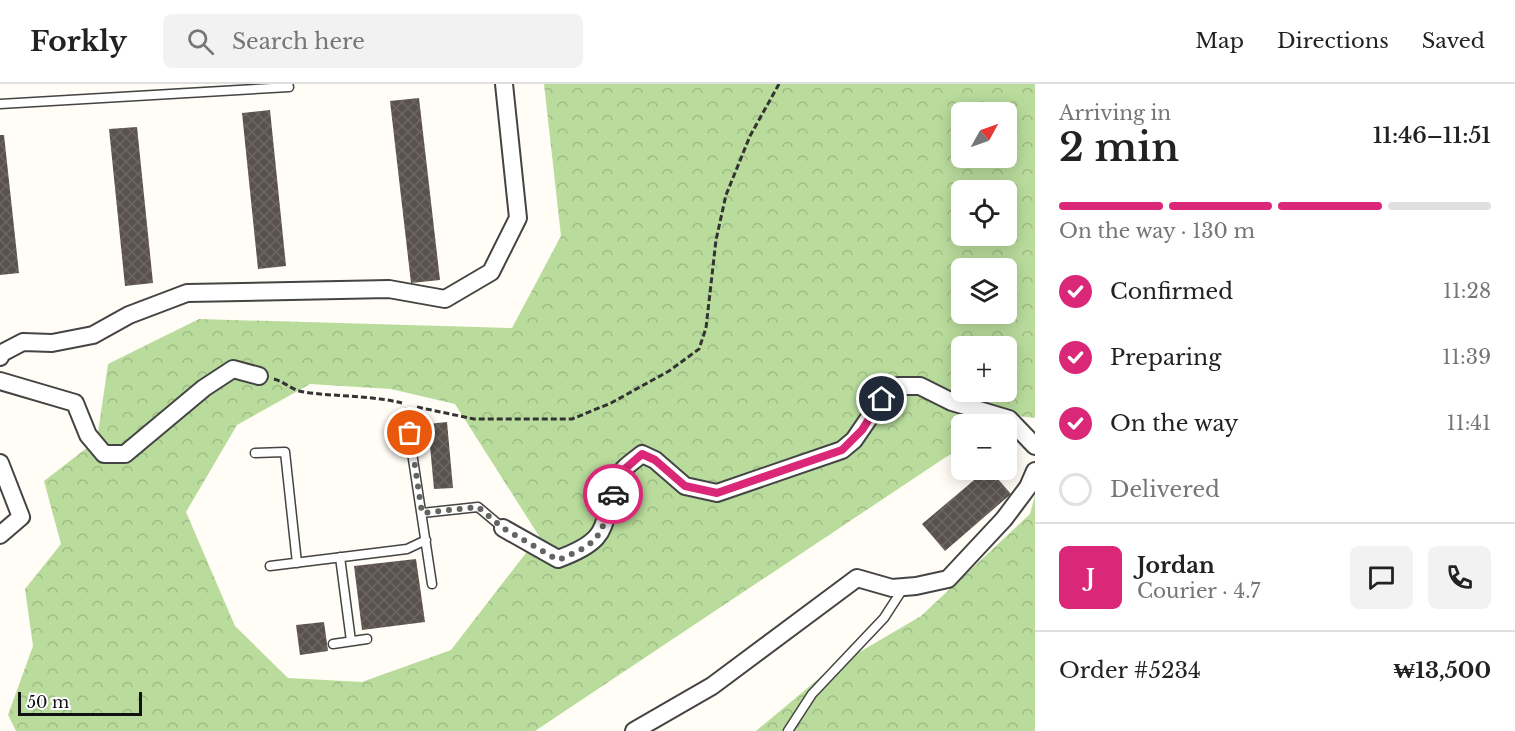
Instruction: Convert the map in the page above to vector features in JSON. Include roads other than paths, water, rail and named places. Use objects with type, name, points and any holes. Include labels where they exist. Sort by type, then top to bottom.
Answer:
[{"type":"street","points":[[0,357],[2,353],[23,342],[52,343],[93,335],[129,315],[187,293],[389,289],[445,299],[491,272],[518,218],[504,84]]},
{"type":"street","points":[[0,381],[75,403],[88,435],[104,454],[125,454],[204,388],[233,369],[259,376]]},
{"type":"street","points":[[503,528],[558,560],[583,550],[604,530],[619,474],[642,454],[655,460],[685,486],[717,493],[842,450],[865,427],[882,399],[898,386],[920,386],[952,402],[1009,419],[1035,446]]},
{"type":"street","points":[[0,463],[21,517],[0,535]]},
{"type":"street","points":[[634,731],[712,687],[857,579],[892,588],[948,579],[1004,519],[1028,487],[1035,471]]},
{"type":"lane","points":[[0,104],[289,87],[288,84]]},
{"type":"lane","points":[[406,412],[432,584]]},
{"type":"lane","points":[[255,453],[285,452],[297,563]]},
{"type":"lane","points":[[422,513],[478,507],[503,528]]},
{"type":"lane","points":[[270,566],[407,549],[426,540]]},
{"type":"lane","points":[[340,557],[351,641]]},
{"type":"lane","points":[[788,731],[812,694],[884,618],[904,587]]},
{"type":"lane","points":[[333,644],[367,639]]}]
